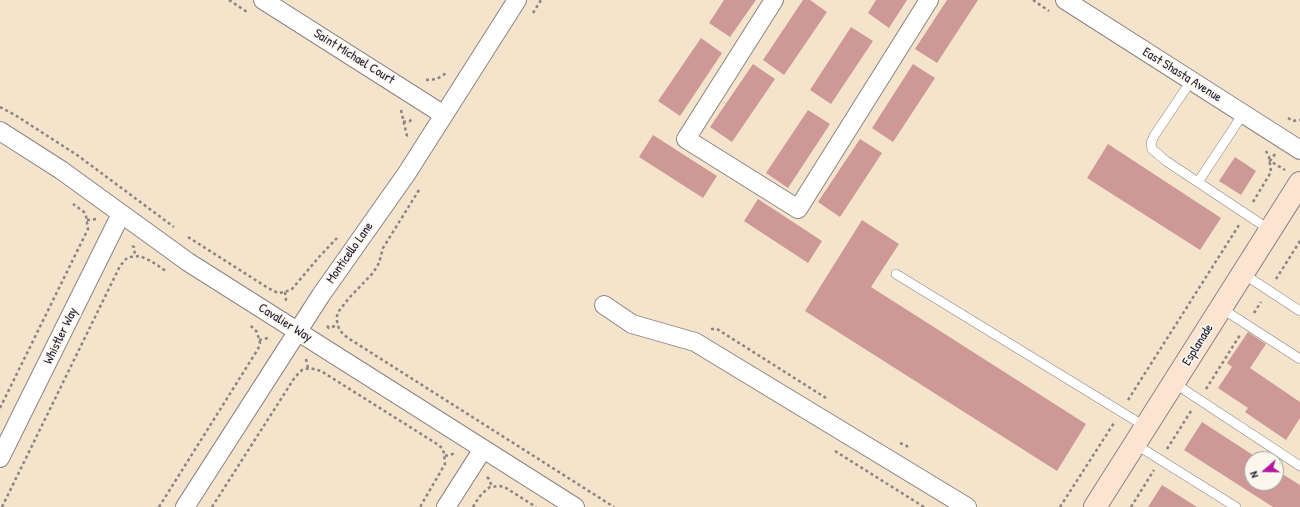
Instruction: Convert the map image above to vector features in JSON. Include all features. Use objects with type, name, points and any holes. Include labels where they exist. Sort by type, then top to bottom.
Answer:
[{"type":"main road","name":"Esplanade","points":[[1095,507],[1242,273],[1300,184]]},
{"type":"street","name":"Saint Michael Court","points":[[263,0],[444,115]]},
{"type":"street","name":"Monticello Lane","points":[[185,507],[297,331],[407,173],[517,0]]},
{"type":"street","points":[[774,0],[686,139],[798,209],[929,0]]},
{"type":"street","name":"East Shasta Avenue","points":[[1064,0],[1300,150]]},
{"type":"street","name":"Cavalier Way","points":[[0,130],[61,170],[188,262],[575,507]]},
{"type":"street","name":"Whistler Way","points":[[0,458],[121,214]]},
{"type":"street","points":[[604,305],[632,324],[695,342],[967,507]]},
{"type":"street","points":[[446,507],[483,449]]},
{"type":"lane","points":[[1191,81],[1154,136],[1151,143],[1152,149],[1158,155],[1270,230]]},
{"type":"lane","points":[[1198,182],[1243,114]]},
{"type":"lane","points":[[1242,273],[1300,311]]},
{"type":"lane","points":[[896,274],[1121,412],[1160,460],[1236,507]]},
{"type":"lane","points":[[1221,308],[1300,360]]},
{"type":"lane","points":[[1174,383],[1300,466]]},
{"type":"path","points":[[229,0],[249,12]]},
{"type":"path","points":[[532,14],[541,0]]},
{"type":"path","points":[[420,79],[437,79],[446,73],[450,68]]},
{"type":"path","points":[[0,107],[77,155],[174,227]]},
{"type":"path","points":[[400,109],[406,136],[402,143]]},
{"type":"path","points":[[1060,507],[1263,187],[1271,172],[1270,157],[1264,148]]},
{"type":"path","points":[[423,185],[383,248],[376,268],[339,311],[337,321],[339,329],[348,338],[614,507]]},
{"type":"path","points":[[0,408],[88,229],[84,212],[76,206]]},
{"type":"path","points":[[187,236],[268,288],[278,292],[285,292],[292,289],[337,237]]},
{"type":"path","points":[[1131,507],[1300,240]]},
{"type":"path","points":[[2,507],[120,266],[130,257],[140,256],[151,261],[169,273]]},
{"type":"path","points":[[159,507],[258,349],[260,343],[257,332],[247,323]]},
{"type":"path","points":[[212,507],[295,376],[302,370],[310,368],[321,371],[442,448],[446,458],[445,464],[420,507]]},
{"type":"path","points":[[473,507],[479,497],[486,490],[490,487],[500,486],[506,488],[536,507]]},
{"type":"building","points":[[724,0],[756,0],[730,37],[709,23]]},
{"type":"building","points":[[803,0],[810,0],[827,12],[784,75],[763,60]]},
{"type":"building","points":[[876,0],[907,0],[889,28],[868,13]]},
{"type":"building","points":[[947,0],[978,0],[937,63],[915,49]]},
{"type":"building","points":[[851,27],[873,41],[831,104],[810,90]]},
{"type":"building","points":[[701,38],[722,53],[680,116],[658,101]]},
{"type":"building","points":[[753,64],[775,79],[732,142],[710,127]]},
{"type":"building","points":[[913,64],[935,78],[893,142],[872,128]]},
{"type":"building","points":[[808,110],[830,124],[788,188],[766,173]]},
{"type":"building","points":[[653,135],[717,176],[703,198],[639,157]]},
{"type":"building","points":[[860,139],[882,153],[840,217],[818,202]]},
{"type":"building","points":[[1108,144],[1221,218],[1200,250],[1087,178]]},
{"type":"building","points":[[1235,157],[1256,171],[1241,195],[1219,181]]},
{"type":"building","points":[[758,199],[822,241],[808,263],[744,221]]},
{"type":"building","points":[[862,220],[899,244],[871,287],[1086,424],[1057,471],[805,311]]},
{"type":"building","points":[[1248,332],[1266,344],[1250,368],[1300,402],[1300,418],[1286,440],[1245,412],[1248,408],[1218,388],[1232,367],[1227,363]]},
{"type":"building","points":[[1202,422],[1247,451],[1244,451],[1244,488],[1184,450]]},
{"type":"building","points":[[1284,475],[1300,485],[1300,507],[1273,507],[1248,491],[1284,491]]},
{"type":"building","points":[[1162,485],[1197,507],[1148,507]]}]
